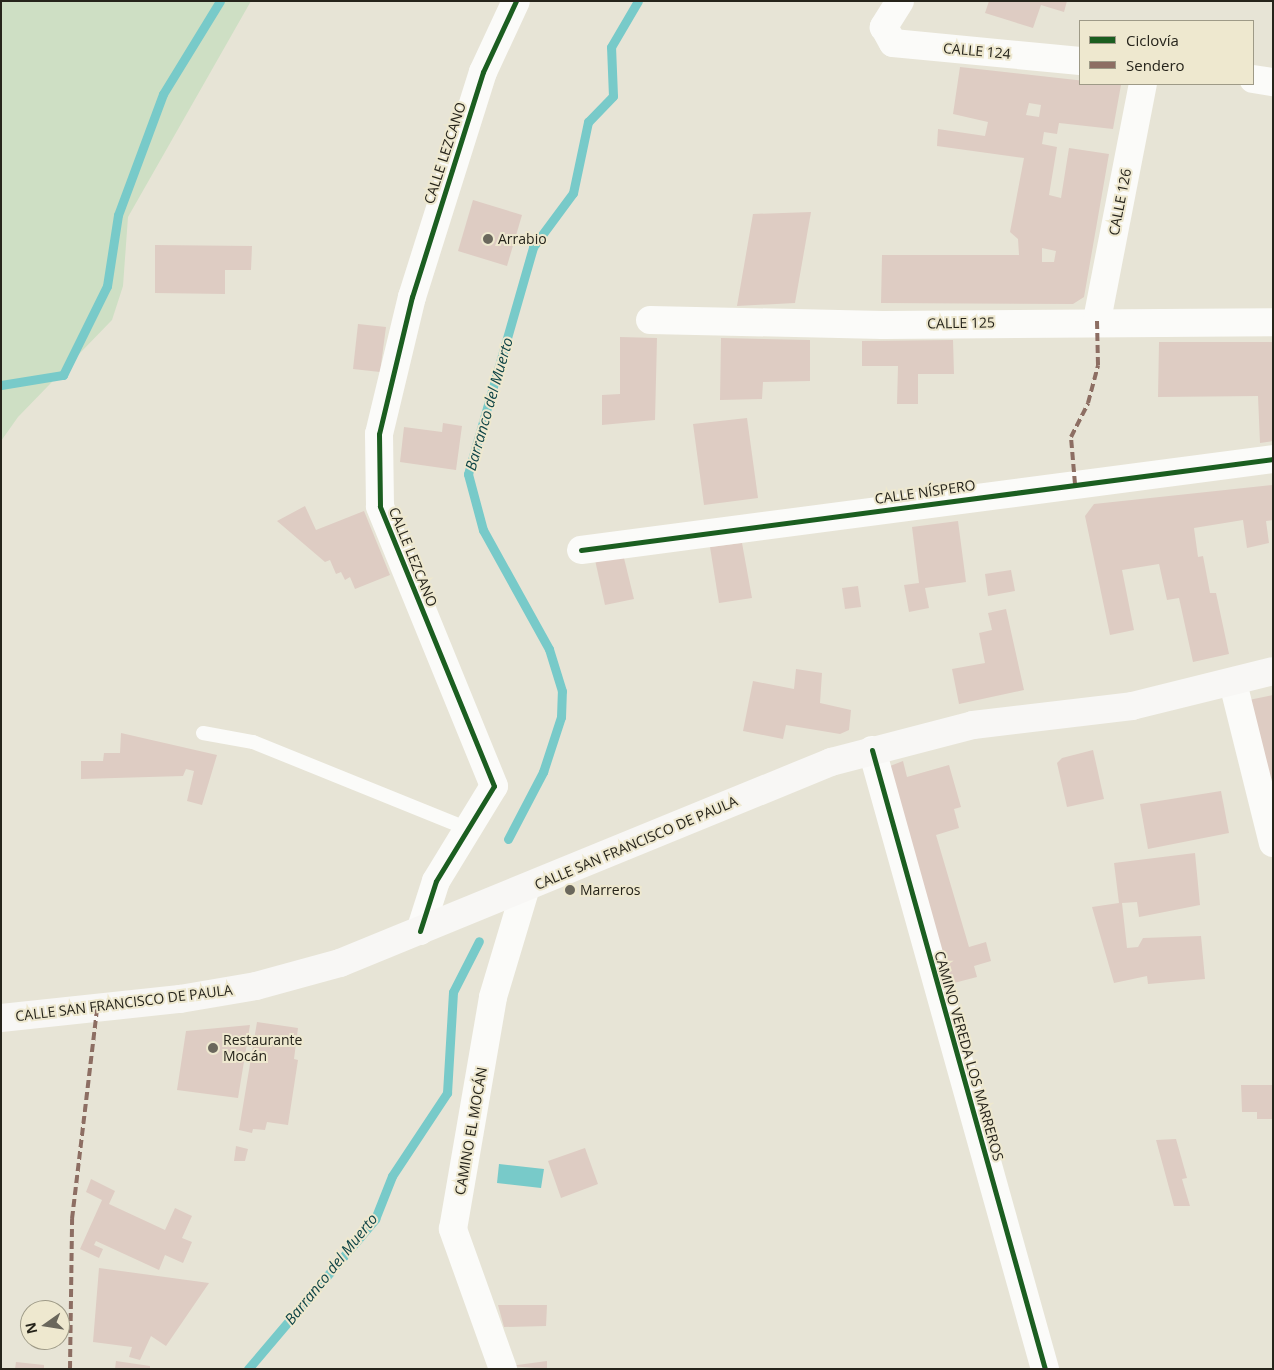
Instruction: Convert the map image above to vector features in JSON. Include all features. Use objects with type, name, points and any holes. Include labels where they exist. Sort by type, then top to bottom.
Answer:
[{"type":"main road","name":"CALLE SAN FRANCISCO DE PAULA","points":[[1,1018],[256,986],[340,963],[525,890],[831,762],[972,725],[1132,706],[1233,683],[1273,670]]},
{"type":"street","name":"CALLE LEZCANO","points":[[420,931],[436,882],[494,786],[380,506],[379,434],[412,297],[477,91],[516,1]]},
{"type":"street","name":"CALLE 124","points":[[900,1],[884,27],[893,43],[1079,61]]},
{"type":"street","points":[[1254,79],[1273,82]]},
{"type":"street","name":"CALLE 126","points":[[1097,320],[1144,85]]},
{"type":"street","name":"CALLE 125","points":[[650,320],[883,324],[1097,320],[1273,322]]},
{"type":"street","name":"CALLE NÍSPERO","points":[[581,550],[1273,459]]},
{"type":"street","points":[[1233,683],[1273,844]]},
{"type":"street","name":"CAMINO VEREDA LOS MARREROS","points":[[872,750],[1045,1369]]},
{"type":"street","name":"CAMINO EL MOCÁN","points":[[503,1369],[453,1230],[493,997],[525,890]]},
{"type":"lane","points":[[203,733],[262,746],[468,829]]},
{"type":"green space","points":[[1,1],[251,1],[128,217],[123,286],[112,320],[18,417],[1,441]]},
{"type":"water","points":[[499,1164],[544,1169],[541,1188],[497,1183]]},
{"type":"building","points":[[989,1],[1067,1],[1064,12],[1041,5],[1033,28],[985,13]]},
{"type":"building","points":[[960,67],[1079,80],[1079,85],[1121,85],[1113,129],[1059,123],[1057,134],[1044,132],[1042,144],[1057,147],[1049,195],[1061,198],[1069,148],[1109,154],[1084,297],[1073,304],[881,303],[882,255],[1019,255],[1018,239],[1010,232],[1024,158],[937,146],[938,129],[985,136],[988,122],[953,114]],"holes":[[[1029,103],[1041,105],[1039,117],[1026,115]],[[1042,248],[1056,251],[1054,262],[1042,262]]]},
{"type":"building","name":"Arrabio","points":[[473,200],[522,215],[507,266],[458,251]]},
{"type":"building","points":[[811,212],[795,303],[737,306],[753,214]]},
{"type":"building","points":[[155,245],[252,246],[251,270],[225,270],[225,294],[155,293]]},
{"type":"building","points":[[358,324],[386,327],[380,372],[353,369]]},
{"type":"building","points":[[620,337],[657,338],[655,420],[602,425],[602,395],[620,394]]},
{"type":"building","points":[[721,338],[810,340],[810,381],[763,382],[762,399],[720,400]]},
{"type":"building","points":[[953,340],[954,374],[918,374],[918,404],[897,404],[898,366],[862,366],[862,341]]},
{"type":"building","points":[[1159,342],[1273,342],[1273,441],[1260,443],[1258,396],[1158,397]]},
{"type":"building","points":[[747,418],[758,498],[704,505],[693,424]]},
{"type":"building","points":[[443,423],[462,426],[456,470],[400,462],[404,427],[442,432]]},
{"type":"building","points":[[1273,485],[1273,520],[1266,521],[1269,543],[1247,548],[1243,520],[1194,528],[1198,557],[1203,556],[1210,593],[1216,593],[1229,654],[1193,662],[1179,598],[1167,600],[1159,564],[1122,570],[1134,630],[1110,635],[1085,516],[1094,504]]},
{"type":"building","points":[[305,506],[316,530],[364,511],[390,575],[355,589],[350,577],[345,580],[341,572],[336,574],[330,560],[325,562],[277,521]]},
{"type":"building","points":[[958,521],[966,582],[925,588],[929,608],[909,612],[904,585],[919,583],[912,527]]},
{"type":"building","points":[[742,543],[752,598],[719,603],[710,547]]},
{"type":"building","points":[[623,554],[634,599],[605,605],[595,560]]},
{"type":"building","points":[[1011,570],[1015,591],[988,596],[985,574]]},
{"type":"building","points":[[858,586],[861,607],[845,609],[842,588]]},
{"type":"building","points":[[1006,609],[1024,690],[959,704],[952,669],[985,663],[979,633],[992,630],[988,613]]},
{"type":"building","points":[[796,669],[822,673],[820,703],[851,710],[849,730],[840,734],[786,725],[783,739],[743,731],[753,681],[794,689]]},
{"type":"building","points":[[1273,695],[1273,789],[1244,701]]},
{"type":"building","points":[[121,733],[217,755],[202,805],[187,801],[194,771],[186,769],[183,776],[81,779],[81,761],[103,761],[104,753],[120,753]]},
{"type":"building","points":[[1093,750],[1104,799],[1067,807],[1057,763],[1062,758]]},
{"type":"building","points":[[903,761],[907,777],[949,765],[961,807],[954,809],[959,828],[936,835],[969,947],[986,942],[991,961],[974,966],[977,977],[950,984],[885,768]]},
{"type":"building","points":[[1221,791],[1229,833],[1148,849],[1140,804]]},
{"type":"building","points":[[1195,853],[1200,905],[1139,917],[1137,902],[1122,903],[1127,948],[1138,947],[1143,938],[1201,936],[1205,979],[1148,984],[1147,976],[1114,983],[1092,907],[1119,903],[1114,863]]},
{"type":"building","points":[[257,1022],[298,1028],[294,1059],[298,1060],[288,1125],[267,1122],[265,1130],[253,1129],[252,1133],[239,1130]]},
{"type":"building","points":[[250,1025],[238,1098],[177,1090],[186,1031]]},
{"type":"building","points":[[1241,1085],[1273,1085],[1273,1119],[1257,1119],[1257,1112],[1242,1112]]},
{"type":"building","points":[[1176,1139],[1187,1178],[1182,1179],[1190,1206],[1174,1206],[1156,1140]]},
{"type":"building","points":[[236,1146],[248,1149],[245,1161],[234,1161]]},
{"type":"building","points":[[585,1148],[598,1184],[561,1198],[548,1161]]},
{"type":"building","points":[[91,1179],[115,1191],[109,1204],[165,1230],[175,1208],[192,1216],[182,1238],[192,1242],[183,1263],[165,1255],[159,1270],[96,1241],[94,1245],[103,1249],[99,1258],[80,1249],[102,1200],[86,1192]]},
{"type":"building","points":[[99,1268],[209,1283],[166,1346],[151,1336],[140,1360],[129,1357],[132,1347],[93,1342]]},
{"type":"building","points":[[498,1305],[547,1305],[546,1326],[504,1327]]},
{"type":"building","points":[[116,1361],[150,1366],[150,1369],[115,1369]]},
{"type":"building","points":[[547,1361],[547,1369],[510,1366]]},
{"type":"building","points":[[16,1362],[44,1365],[44,1369],[15,1369]]},
{"type":"waterway","points":[[1,385],[63,375],[107,286],[118,215],[163,94],[220,1]]},
{"type":"waterway","name":"Barranco del Muerto","points":[[508,839],[543,772],[561,717],[562,691],[549,649],[483,530],[468,474],[533,247],[573,193],[588,122],[613,96],[611,47],[638,1]]},
{"type":"waterway","name":"Barranco del Muerto","points":[[248,1369],[375,1219],[392,1176],[447,1093],[453,992],[479,941]]},
{"type":"marked path","points":[[1075,484],[1071,437],[1088,403],[1098,365],[1097,320]]},
{"type":"marked path","points":[[70,1369],[72,1219],[97,1008]]},
{"type":"cycle path","points":[[420,931],[436,881],[494,786],[380,506],[379,434],[412,297],[483,72],[516,1]]},
{"type":"cycle path","points":[[581,550],[1273,459]]},
{"type":"cycle path","points":[[872,750],[1045,1369]]},
{"type":"place","name":"Arrabio","points":[[488,239]]},
{"type":"place","name":"Marreros","points":[[570,890]]},
{"type":"place","name":"Restaurante Mocán","points":[[213,1048]]}]
